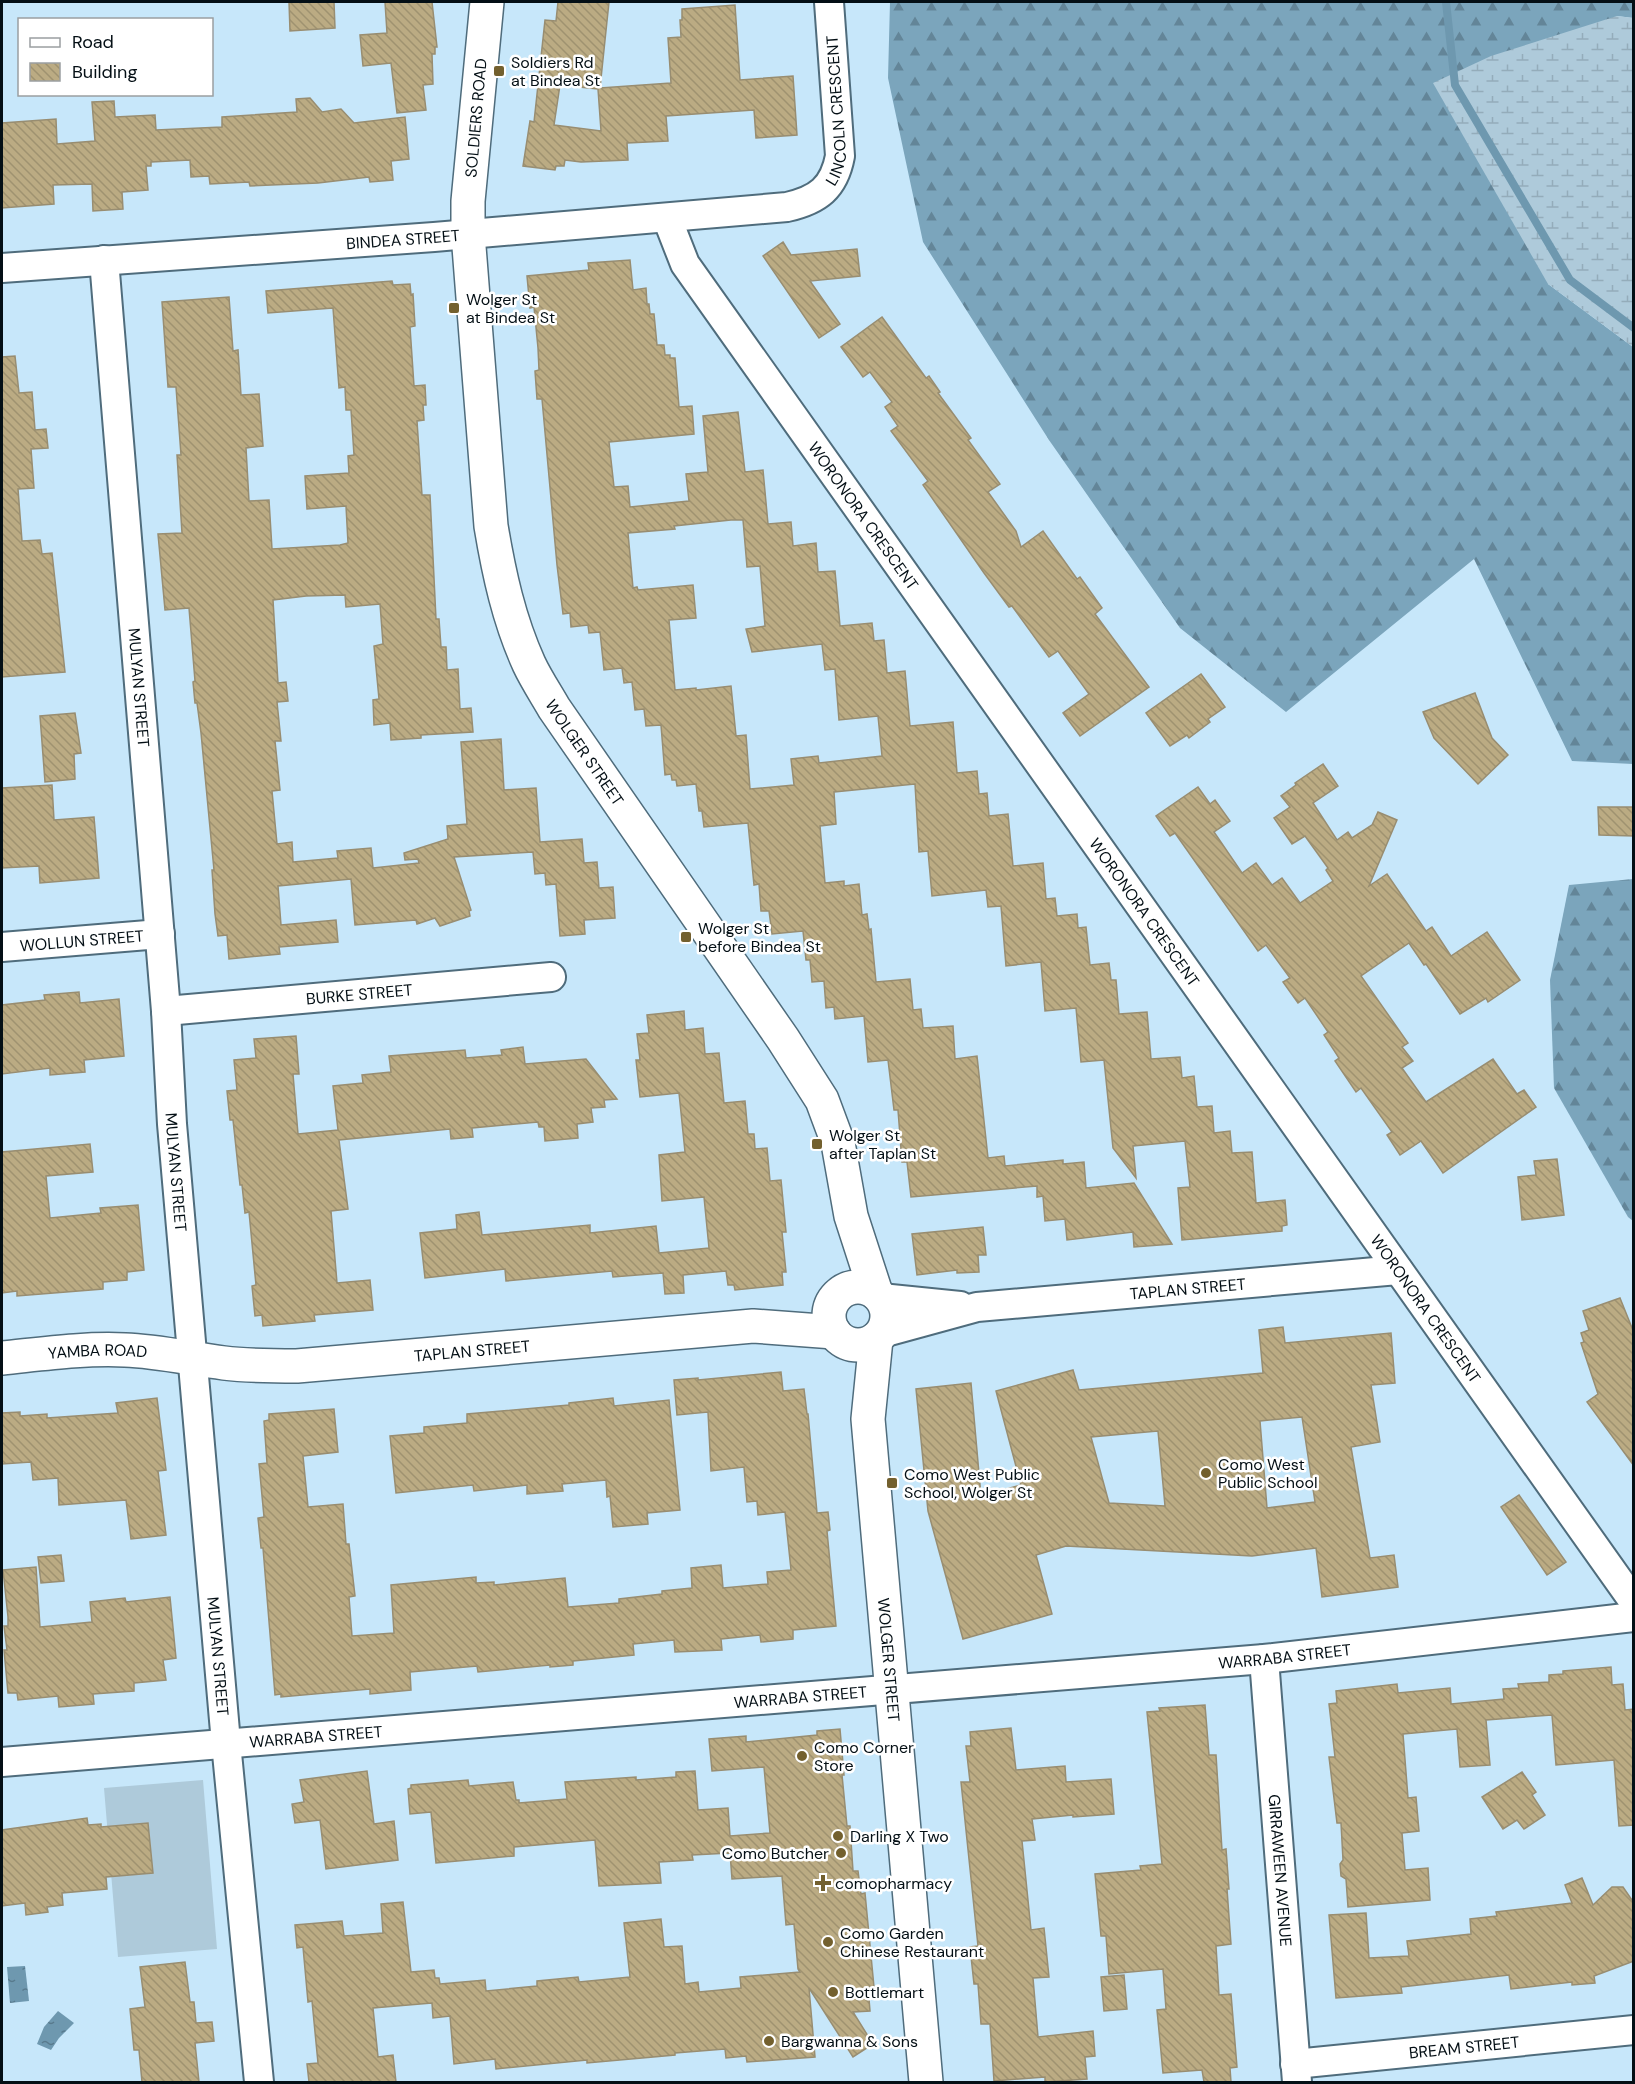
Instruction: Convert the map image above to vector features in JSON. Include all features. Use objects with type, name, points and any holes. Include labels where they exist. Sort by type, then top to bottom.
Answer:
[{"type":"street","name":"SOLDIERS ROAD","points":[[468,234],[468,201],[487,2]]},
{"type":"street","name":"LINCOLN CRESCENT","points":[[804,203],[828,188],[837,173],[840,156],[829,2]]},
{"type":"street","name":"BINDEA STREET","points":[[2,268],[667,218],[787,207],[804,203]]},
{"type":"street","name":"WORONORA CRESCENT","points":[[667,218],[685,264],[1634,1602]]},
{"type":"street","name":"WOLGER STREET","points":[[468,234],[491,526],[497,564],[514,627],[530,665],[554,708],[783,1039],[822,1100],[838,1143],[850,1216],[879,1295]]},
{"type":"street","name":"MULYAN STREET","points":[[104,261],[160,933],[172,1124],[226,1743],[259,2082]]},
{"type":"street","name":"WOLLUN STREET","points":[[2,947],[160,933]]},
{"type":"street","name":"BURKE STREET","points":[[166,1011],[551,977]]},
{"type":"street","name":"WOLGER STREET","points":[[850,1216],[837,1316],[868,1419],[926,2082]]},
{"type":"street","name":"TAPLAN STREET","points":[[879,1336],[977,1307],[1398,1270]]},
{"type":"street","points":[[855,1287],[863,1287],[879,1295],[887,1311],[887,1319],[879,1336],[869,1343],[854,1345],[837,1316],[855,1287]]},
{"type":"street","name":"TAPLAN STREET","points":[[879,1295],[977,1307]]},
{"type":"street","name":"TAPLAN STREET","points":[[193,1359],[256,1366],[297,1366],[753,1326],[837,1316]]},
{"type":"street","name":"WOLGER STREET","points":[[868,1419],[879,1336]]},
{"type":"street","name":"YAMBA ROAD","points":[[2,1358],[90,1350],[125,1350],[193,1359]]},
{"type":"street","name":"WARRABA STREET","points":[[2,1762],[1264,1659],[1634,1617]]},
{"type":"street","name":"GIRRAWEEN AVENUE","points":[[1264,1659],[1296,2073]]},
{"type":"street","name":"BREAM STREET","points":[[1296,2073],[1634,2030]]},
{"type":"green space","points":[[890,2],[1633,2],[1633,18],[1617,16],[1548,284],[1633,347],[1633,764],[1572,761],[1474,559],[1286,712],[1180,628],[1049,440],[923,242],[888,78]]},
{"type":"green space","points":[[1617,16],[1633,18],[1633,347],[1548,284],[1433,83],[1491,56]]},
{"type":"green space","points":[[1634,879],[1633,1221],[1628,1217],[1554,1088],[1550,980],[1569,885]]},
{"type":"green space","points":[[203,1780],[217,1949],[118,1957],[104,1788]],"holes":[[[148,1823],[153,1872],[121,1826]]]},
{"type":"water","points":[[25,1966],[29,2001],[10,2003],[7,1967]]},
{"type":"water","points":[[58,2011],[74,2023],[51,2050],[37,2044],[44,2027]]},
{"type":"building","points":[[289,2],[334,2],[335,28],[290,31]]},
{"type":"building","points":[[385,2],[432,2],[437,47],[435,47],[435,54],[432,54],[433,84],[423,85],[426,110],[397,113],[391,63],[363,66],[360,35],[387,33]]},
{"type":"building","points":[[558,2],[609,2],[600,88],[671,83],[668,38],[681,37],[682,9],[735,5],[740,80],[793,76],[797,135],[756,138],[754,110],[666,116],[668,141],[627,143],[628,160],[581,162],[565,160],[564,166],[556,166],[555,170],[523,166],[530,121],[534,122],[545,20],[556,21]],"holes":[[[560,85],[598,89],[601,131],[554,125]]]},
{"type":"building","points":[[310,98],[322,112],[341,109],[354,123],[405,117],[409,159],[391,161],[393,180],[370,182],[369,177],[318,183],[250,186],[249,182],[210,184],[209,176],[191,177],[190,160],[151,162],[151,166],[146,166],[148,190],[122,192],[123,209],[93,211],[92,184],[53,185],[54,204],[2,208],[2,123],[56,119],[57,144],[95,141],[92,102],[114,101],[115,117],[155,115],[156,130],[222,127],[222,117],[297,112],[296,99]]},
{"type":"building","points":[[783,242],[791,255],[857,249],[860,276],[810,281],[840,324],[819,338],[763,256]]},
{"type":"building","points":[[630,260],[633,290],[646,288],[650,314],[654,314],[657,345],[664,345],[665,355],[675,358],[679,407],[692,406],[694,434],[609,442],[614,487],[628,486],[630,507],[689,501],[686,474],[708,472],[703,416],[738,412],[745,472],[763,470],[768,524],[791,522],[793,546],[816,543],[818,572],[835,571],[840,626],[872,623],[874,641],[884,640],[887,673],[905,671],[910,726],[953,722],[957,773],[977,771],[979,794],[987,793],[989,816],[1008,814],[1013,866],[1043,863],[1046,899],[1055,898],[1057,916],[1077,914],[1078,928],[1086,927],[1090,965],[1109,963],[1111,980],[1116,980],[1119,1014],[1147,1012],[1151,1059],[1180,1057],[1182,1078],[1194,1076],[1197,1107],[1212,1106],[1214,1133],[1230,1131],[1232,1153],[1252,1152],[1256,1203],[1285,1200],[1287,1225],[1282,1226],[1282,1231],[1182,1240],[1178,1188],[1190,1187],[1185,1141],[1133,1146],[1136,1178],[1113,1148],[1104,1060],[1081,1062],[1076,1008],[1045,1011],[1041,962],[1006,966],[1001,906],[988,907],[986,890],[932,896],[928,851],[919,852],[915,784],[834,792],[836,824],[820,826],[825,883],[844,881],[844,886],[859,884],[862,915],[867,914],[869,930],[871,929],[876,982],[910,979],[913,1010],[921,1009],[923,1028],[953,1026],[955,1059],[977,1056],[988,1158],[1004,1156],[1005,1166],[1063,1160],[1063,1164],[1084,1162],[1086,1188],[1134,1183],[1172,1244],[1134,1247],[1133,1232],[1067,1240],[1065,1219],[1045,1221],[1043,1196],[1037,1197],[1037,1186],[911,1197],[907,1162],[902,1162],[898,1110],[894,1110],[888,1060],[868,1062],[864,1016],[835,1019],[834,1007],[826,1008],[824,981],[812,982],[810,960],[806,960],[803,931],[772,934],[769,911],[761,911],[759,884],[754,885],[748,823],[704,827],[702,811],[699,811],[696,784],[677,786],[671,774],[665,775],[661,725],[646,726],[644,709],[635,710],[632,682],[624,683],[622,668],[604,670],[600,632],[589,633],[588,625],[571,627],[570,613],[563,614],[542,399],[537,399],[535,371],[539,370],[534,307],[530,308],[527,276],[589,270],[588,263]],"holes":[[[743,520],[747,567],[760,566],[765,626],[746,629],[752,652],[822,644],[825,670],[835,669],[839,720],[878,716],[882,756],[819,763],[818,756],[791,759],[794,785],[750,789],[746,735],[736,736],[731,686],[675,690],[669,620],[696,618],[693,585],[638,590],[637,587],[633,588],[628,533]]]},
{"type":"building","points":[[392,281],[393,285],[410,284],[411,295],[413,294],[415,326],[410,327],[414,386],[425,385],[424,420],[417,421],[422,495],[430,495],[436,619],[439,619],[441,647],[446,647],[447,670],[458,669],[460,709],[471,708],[473,732],[421,735],[421,738],[391,740],[390,723],[374,725],[373,700],[379,699],[374,646],[383,644],[380,604],[346,607],[345,595],[273,600],[278,683],[286,682],[288,701],[277,702],[281,741],[275,741],[280,790],[272,791],[277,844],[292,842],[293,862],[338,858],[337,851],[371,848],[373,868],[419,863],[418,859],[405,860],[404,853],[448,839],[447,826],[467,824],[461,742],[501,739],[504,790],[536,788],[540,842],[582,839],[584,863],[597,862],[599,888],[613,887],[615,918],[584,920],[585,934],[560,936],[556,884],[546,885],[545,873],[535,874],[533,852],[454,857],[471,910],[469,911],[470,916],[440,926],[435,918],[417,924],[416,920],[355,925],[351,879],[278,886],[281,925],[336,920],[338,942],[279,947],[280,954],[229,959],[227,935],[218,936],[215,914],[212,870],[214,870],[201,733],[197,703],[195,703],[189,608],[165,610],[158,534],[182,533],[177,455],[181,455],[176,387],[168,387],[162,302],[229,297],[233,351],[238,350],[241,395],[259,394],[263,446],[246,448],[249,501],[269,500],[272,549],[340,545],[348,543],[346,506],[307,509],[305,476],[349,473],[348,456],[354,455],[351,410],[346,410],[345,387],[339,388],[333,308],[268,313],[266,291]]},
{"type":"building","points":[[882,317],[926,378],[929,376],[940,392],[938,393],[971,438],[968,440],[1000,484],[988,492],[1016,531],[1021,547],[1043,531],[1077,579],[1080,577],[1102,608],[1095,614],[1149,687],[1080,736],[1063,713],[1089,694],[1058,651],[1049,657],[1012,606],[1009,607],[984,573],[923,485],[928,481],[891,431],[898,426],[885,407],[892,402],[870,372],[863,377],[841,347]]},
{"type":"building","points":[[15,356],[19,393],[32,392],[35,430],[46,429],[48,448],[31,449],[34,488],[18,489],[22,541],[40,540],[42,554],[52,553],[65,672],[2,677],[2,357]]},
{"type":"building","points":[[1201,674],[1225,707],[1208,719],[1210,722],[1189,738],[1187,735],[1170,746],[1146,713]]},
{"type":"building","points":[[1475,693],[1492,738],[1508,755],[1478,784],[1434,738],[1423,712]]},
{"type":"building","points":[[75,713],[81,753],[74,754],[75,779],[45,782],[40,716]]},
{"type":"building","points":[[1323,764],[1338,786],[1313,803],[1337,840],[1348,832],[1352,838],[1372,825],[1378,812],[1397,820],[1369,886],[1387,874],[1426,931],[1432,927],[1451,956],[1487,932],[1520,980],[1488,1002],[1486,998],[1460,1014],[1409,943],[1361,976],[1408,1043],[1402,1047],[1413,1061],[1402,1068],[1426,1102],[1493,1059],[1517,1094],[1524,1090],[1536,1107],[1443,1173],[1421,1141],[1400,1155],[1387,1135],[1392,1132],[1361,1088],[1356,1092],[1335,1061],[1339,1058],[1324,1035],[1328,1032],[1305,998],[1298,1003],[1283,982],[1290,978],[1266,945],[1258,951],[1175,833],[1170,836],[1156,816],[1198,787],[1210,804],[1215,800],[1230,821],[1214,832],[1242,873],[1256,863],[1272,885],[1282,878],[1300,903],[1333,881],[1326,870],[1328,868],[1305,836],[1292,844],[1274,818],[1290,807],[1281,796],[1296,785],[1295,783]]},
{"type":"building","points":[[52,785],[54,820],[94,817],[99,878],[40,883],[39,866],[2,868],[2,788]]},
{"type":"building","points":[[1598,807],[1634,807],[1634,836],[1599,835]]},
{"type":"building","points":[[79,992],[80,1003],[119,999],[124,1056],[84,1060],[85,1072],[50,1075],[50,1068],[2,1074],[2,1005],[45,1000],[44,995]]},
{"type":"building","points":[[684,1011],[685,1030],[703,1028],[705,1054],[719,1053],[724,1103],[745,1101],[748,1134],[754,1134],[755,1149],[767,1148],[770,1181],[781,1180],[786,1232],[782,1232],[786,1272],[782,1272],[783,1285],[735,1290],[734,1285],[728,1285],[726,1271],[683,1275],[684,1293],[665,1294],[663,1273],[613,1277],[612,1271],[506,1281],[505,1269],[425,1278],[420,1233],[457,1229],[456,1215],[479,1212],[482,1235],[590,1225],[590,1233],[656,1226],[659,1253],[709,1248],[704,1197],[662,1201],[659,1155],[685,1152],[679,1093],[640,1097],[636,1060],[640,1060],[637,1034],[649,1033],[647,1015]]},
{"type":"building","points":[[296,1036],[299,1074],[293,1074],[298,1134],[338,1130],[333,1086],[363,1083],[362,1075],[391,1072],[389,1056],[465,1050],[466,1058],[502,1055],[501,1050],[523,1047],[525,1064],[586,1059],[617,1099],[604,1100],[605,1107],[591,1108],[593,1122],[577,1124],[578,1138],[545,1141],[544,1127],[539,1127],[538,1122],[472,1128],[473,1137],[451,1139],[450,1129],[339,1140],[348,1209],[331,1211],[337,1283],[370,1280],[373,1310],[314,1315],[315,1321],[263,1326],[262,1315],[255,1316],[252,1286],[256,1285],[249,1212],[245,1213],[227,1091],[237,1090],[234,1060],[256,1058],[254,1039]]},
{"type":"building","points":[[90,1144],[93,1172],[46,1176],[50,1218],[101,1213],[100,1208],[138,1205],[144,1270],[127,1272],[127,1280],[103,1282],[103,1289],[17,1296],[17,1291],[2,1293],[2,1152]]},
{"type":"building","points":[[1557,1159],[1564,1215],[1522,1220],[1518,1177],[1536,1175],[1534,1161]]},
{"type":"building","points":[[983,1227],[986,1255],[978,1255],[979,1272],[957,1273],[957,1270],[917,1275],[912,1234]]},
{"type":"building","points":[[1620,1298],[1634,1333],[1634,1466],[1587,1402],[1598,1394],[1581,1343],[1584,1342],[1581,1333],[1589,1330],[1583,1311]]},
{"type":"building","points":[[1283,1327],[1285,1343],[1391,1333],[1395,1383],[1371,1385],[1380,1442],[1351,1447],[1370,1558],[1394,1555],[1398,1587],[1322,1597],[1316,1548],[1252,1556],[1066,1546],[1036,1555],[1052,1614],[963,1639],[928,1511],[916,1389],[971,1383],[981,1496],[1021,1485],[996,1391],[1073,1370],[1079,1390],[1263,1373],[1259,1330]],"holes":[[[1302,1417],[1315,1502],[1267,1508],[1260,1421]],[[1158,1431],[1165,1506],[1109,1503],[1091,1437]]]},
{"type":"building","points":[[781,1372],[783,1391],[804,1389],[817,1513],[828,1512],[830,1530],[827,1531],[836,1626],[793,1630],[793,1639],[761,1642],[760,1635],[721,1639],[722,1650],[675,1652],[674,1640],[633,1644],[634,1655],[573,1661],[573,1665],[478,1672],[477,1666],[410,1672],[411,1690],[370,1694],[370,1689],[281,1697],[281,1694],[275,1695],[263,1548],[261,1548],[258,1518],[264,1517],[259,1464],[267,1463],[264,1421],[269,1420],[269,1414],[334,1409],[338,1452],[303,1456],[308,1507],[343,1504],[346,1544],[349,1544],[355,1596],[349,1597],[352,1636],[394,1633],[391,1585],[476,1577],[476,1583],[494,1582],[494,1585],[565,1578],[568,1607],[619,1603],[619,1599],[692,1588],[691,1568],[721,1565],[723,1588],[768,1584],[767,1572],[791,1570],[785,1512],[758,1515],[757,1501],[747,1502],[744,1467],[711,1471],[708,1412],[677,1415],[674,1380]]},
{"type":"building","points":[[157,1398],[166,1470],[158,1471],[166,1535],[131,1539],[126,1500],[59,1505],[58,1478],[33,1480],[31,1462],[2,1464],[2,1413],[20,1412],[20,1416],[47,1414],[47,1418],[118,1413],[116,1403]]},
{"type":"building","points":[[613,1398],[614,1406],[669,1400],[680,1510],[647,1513],[648,1524],[613,1527],[606,1480],[562,1484],[563,1491],[527,1494],[527,1485],[474,1491],[473,1485],[396,1493],[390,1436],[424,1433],[424,1427],[467,1423],[467,1414],[569,1405],[569,1403]]},
{"type":"building","points":[[1519,1495],[1566,1562],[1547,1575],[1501,1507]]},
{"type":"building","points":[[61,1555],[64,1581],[41,1583],[38,1557]]},
{"type":"building","points":[[36,1567],[40,1627],[92,1622],[90,1602],[125,1598],[126,1602],[170,1597],[176,1658],[163,1660],[166,1680],[134,1683],[134,1691],[93,1694],[94,1704],[59,1707],[58,1696],[18,1700],[17,1693],[8,1693],[4,1626],[8,1626],[8,1617],[3,1570]]},
{"type":"building","points":[[1611,1667],[1612,1685],[1623,1684],[1625,1710],[1634,1709],[1634,1825],[1619,1826],[1614,1760],[1556,1765],[1552,1715],[1486,1720],[1490,1765],[1460,1767],[1457,1729],[1403,1734],[1408,1798],[1416,1797],[1419,1831],[1402,1833],[1405,1870],[1428,1868],[1430,1900],[1348,1907],[1346,1879],[1341,1876],[1340,1864],[1343,1860],[1341,1823],[1337,1823],[1329,1757],[1335,1757],[1329,1704],[1337,1703],[1336,1691],[1397,1684],[1398,1693],[1450,1688],[1451,1704],[1504,1699],[1503,1689],[1519,1688],[1518,1684],[1549,1682],[1549,1675],[1563,1674],[1563,1671]]},
{"type":"building","points":[[1205,1705],[1209,1755],[1216,1755],[1222,1850],[1226,1849],[1229,1889],[1227,1889],[1231,1944],[1216,1946],[1219,1995],[1231,1994],[1237,2067],[1230,2068],[1231,2082],[1204,2082],[1202,2070],[1163,2073],[1157,2010],[1166,2009],[1163,1969],[1109,1974],[1106,1936],[1101,1936],[1095,1874],[1141,1870],[1140,1866],[1162,1864],[1147,1712],[1160,1711],[1159,1708]]},
{"type":"building","points":[[1011,1728],[1016,1770],[1065,1766],[1066,1782],[1111,1779],[1114,1814],[1032,1819],[1035,1840],[1022,1841],[1031,1930],[1044,1928],[1049,1977],[1033,1978],[1038,2037],[1093,2031],[1095,2056],[1085,2057],[1087,2079],[1045,2082],[1045,2077],[994,2081],[990,2024],[981,2024],[978,1984],[974,1984],[970,1947],[978,1946],[961,1782],[970,1782],[966,1746],[971,1746],[970,1732]]},
{"type":"building","points":[[840,1729],[847,1826],[850,1826],[853,1871],[858,1871],[861,1894],[865,1893],[874,1987],[868,1987],[870,2011],[853,2012],[873,2044],[853,2057],[809,1988],[815,2057],[747,2062],[746,2056],[726,2058],[725,2049],[587,2063],[587,2060],[496,2069],[495,2059],[454,2064],[450,2016],[433,2018],[432,2003],[373,2008],[378,2057],[393,2055],[396,2082],[309,2082],[307,2064],[318,2063],[312,2001],[308,2002],[303,1947],[297,1948],[295,1925],[342,1921],[344,1936],[383,1933],[381,1904],[403,1902],[411,1972],[434,1970],[435,1978],[439,1978],[440,1984],[485,1980],[486,1991],[537,1986],[537,1981],[578,1977],[579,1982],[630,1977],[624,1923],[661,1919],[664,1947],[682,1946],[685,1984],[698,1982],[699,1992],[741,1988],[740,1977],[800,1972],[794,1924],[786,1925],[782,1876],[732,1879],[730,1853],[692,1855],[693,1860],[659,1862],[661,1883],[599,1886],[595,1840],[514,1847],[514,1856],[436,1863],[431,1812],[410,1814],[408,1789],[411,1785],[468,1780],[469,1786],[513,1782],[516,1800],[519,1800],[519,1803],[567,1799],[565,1782],[676,1777],[676,1772],[695,1771],[698,1810],[728,1808],[730,1836],[770,1833],[764,1767],[712,1771],[709,1739],[746,1736],[746,1742],[817,1735],[817,1731]]},
{"type":"building","points":[[367,1771],[374,1824],[394,1821],[398,1860],[326,1869],[320,1820],[295,1823],[292,1804],[304,1802],[300,1780]]},
{"type":"building","points":[[1522,1772],[1536,1792],[1532,1795],[1545,1815],[1524,1829],[1517,1820],[1503,1829],[1482,1797]]},
{"type":"building","points":[[87,1818],[88,1825],[101,1824],[101,1827],[148,1823],[153,1873],[106,1877],[107,1889],[62,1893],[63,1905],[47,1907],[48,1912],[26,1915],[25,1903],[2,1906],[2,1830]]},
{"type":"building","points":[[1582,1878],[1593,1905],[1612,1887],[1623,1887],[1634,1903],[1634,1961],[1594,1976],[1595,1983],[1572,1985],[1572,1982],[1511,1989],[1509,1975],[1401,1987],[1402,1993],[1336,1998],[1329,1915],[1366,1913],[1369,1958],[1409,1956],[1407,1941],[1471,1934],[1470,1919],[1497,1916],[1496,1912],[1572,1903],[1565,1885]]},
{"type":"building","points":[[185,1962],[190,2002],[194,2002],[196,2023],[212,2022],[214,2041],[195,2043],[199,2082],[142,2082],[139,2050],[134,2050],[130,2009],[145,2007],[140,1967]]},
{"type":"building","points":[[1124,1975],[1127,2009],[1104,2011],[1101,1977]]},
{"type":"waterway","points":[[1446,2],[1455,85],[1570,280],[1634,328]]},
{"type":"place","name":"Soldiers Rd at Bindea St","points":[[499,71]]},
{"type":"place","name":"Wolger St at Bindea St","points":[[454,308]]},
{"type":"place","name":"Wolger St before Bindea St","points":[[686,937]]},
{"type":"place","name":"Wolger St after Taplan St","points":[[817,1144]]},
{"type":"place","name":"Como West Public School","points":[[1206,1473]]},
{"type":"place","name":"Como West Public School, Wolger St","points":[[892,1483]]},
{"type":"place","name":"Como Corner Store","points":[[802,1756]]},
{"type":"place","name":"Darling X Two","points":[[838,1836]]},
{"type":"place","name":"Como Butcher","points":[[841,1853]]},
{"type":"place","name":"comopharmacy","points":[[823,1883]]},
{"type":"place","name":"Como Garden Chinese Restaurant","points":[[828,1942]]},
{"type":"place","name":"Bottlemart","points":[[833,1992]]},
{"type":"place","name":"Bargwanna & Sons","points":[[769,2041]]}]
